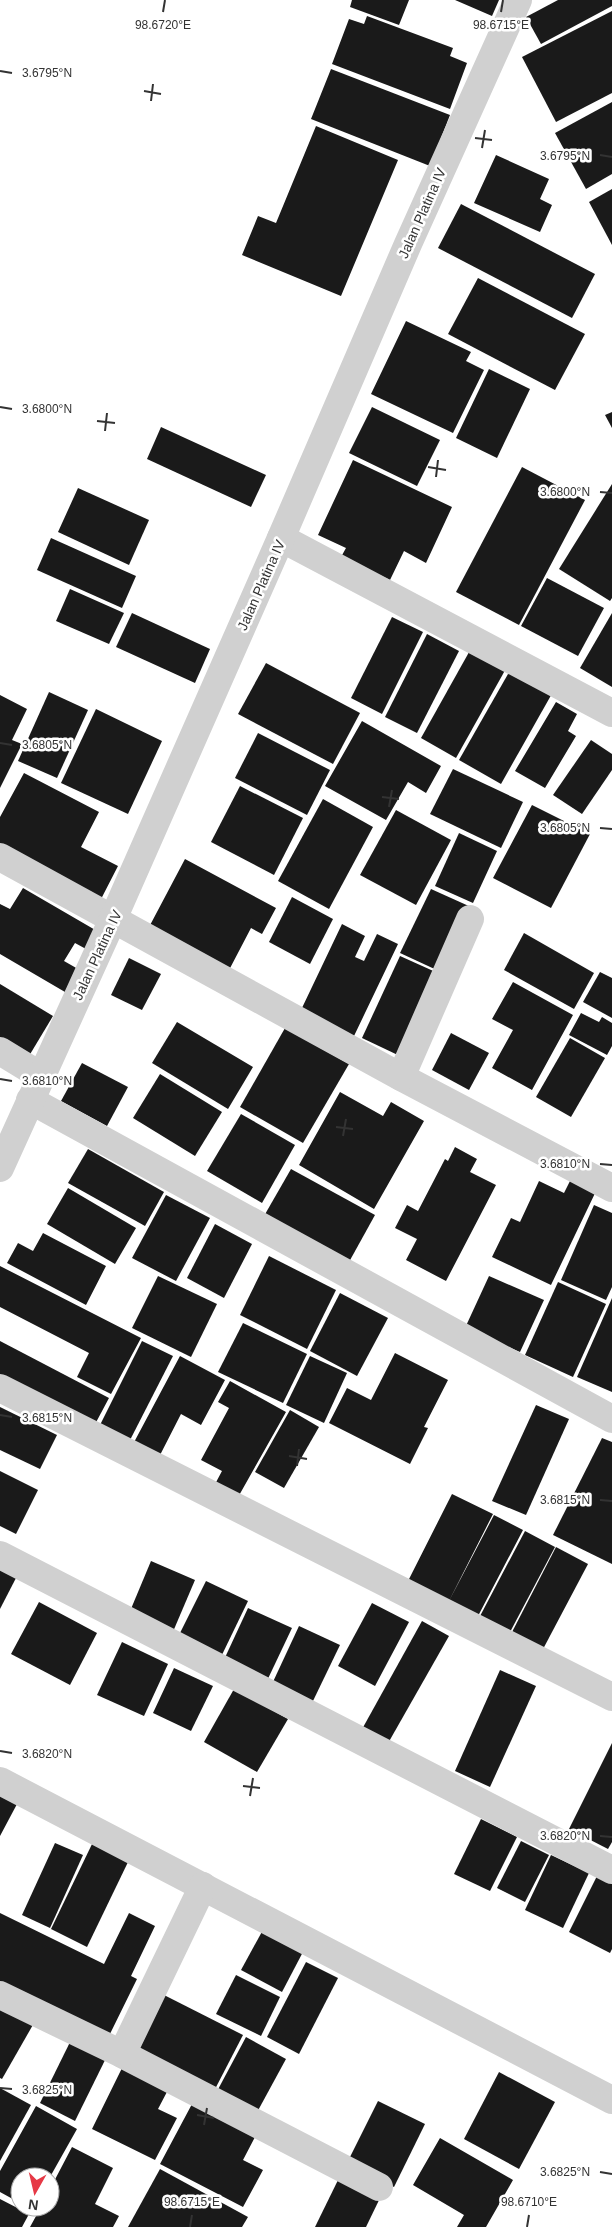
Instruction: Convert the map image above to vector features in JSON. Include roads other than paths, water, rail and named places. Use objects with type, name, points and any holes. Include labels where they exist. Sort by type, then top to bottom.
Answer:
[{"type":"street","name":"Jalan Platina IV","points":[[0,1168],[8,1127],[30,1100],[113,919],[408,244],[518,0]]},
{"type":"street","points":[[281,538],[612,713]]},
{"type":"street","points":[[0,857],[401,1077],[612,1188]]},
{"type":"street","points":[[401,1077],[470,919]]},
{"type":"street","points":[[0,1051],[41,1076]]},
{"type":"street","points":[[30,1100],[612,1420]]},
{"type":"street","points":[[0,1388],[612,1697]]},
{"type":"street","points":[[0,1555],[612,1870]]},
{"type":"street","points":[[0,1781],[612,2100]]},
{"type":"street","points":[[122,2054],[203,1886]]},
{"type":"street","points":[[0,1995],[122,2054],[379,2186]]}]
